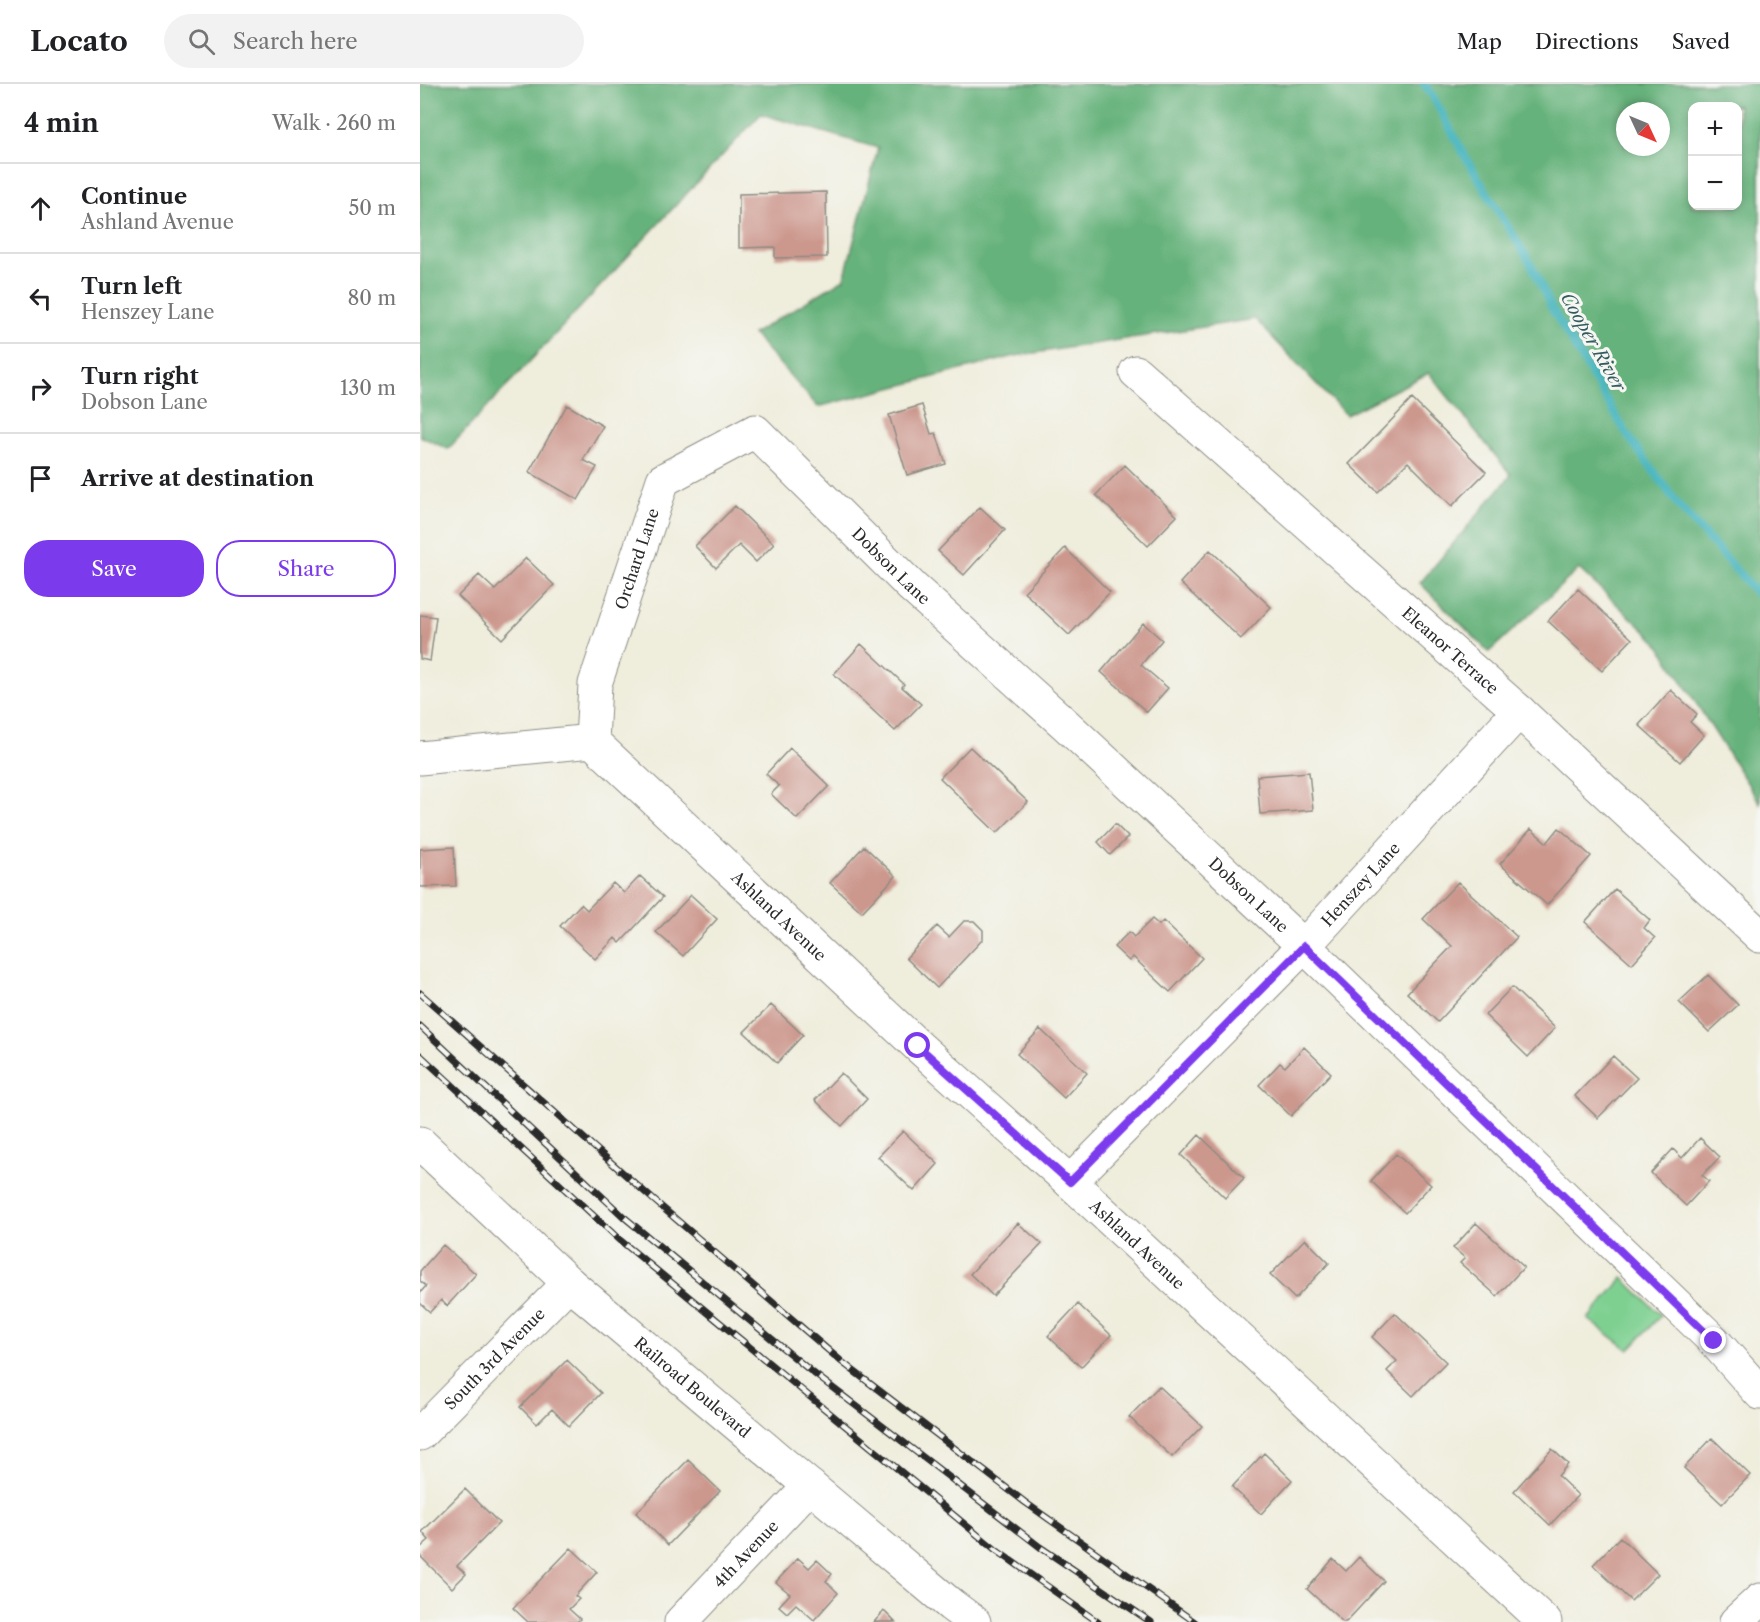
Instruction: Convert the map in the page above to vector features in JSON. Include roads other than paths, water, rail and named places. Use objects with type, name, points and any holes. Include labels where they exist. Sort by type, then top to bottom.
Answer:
[{"type":"street","name":"Eleanor Terrace","points":[[1136,372],[1519,711],[1760,936]]},
{"type":"street","name":"Orchard Lane","points":[[592,741],[595,684],[663,480],[755,431]]},
{"type":"street","name":"Dobson Lane","points":[[755,431],[912,587],[1066,725],[1304,946],[1714,1341],[1760,1393]]},
{"type":"street","name":"Henszey Lane","points":[[1070,1182],[1304,946],[1519,711]]},
{"type":"street","points":[[420,758],[592,741]]},
{"type":"street","name":"Ashland Avenue","points":[[592,741],[918,1046],[1070,1182],[1545,1622]]},
{"type":"street","name":"Railroad Boulevard","points":[[420,1143],[569,1282],[974,1622]]},
{"type":"street","name":"South 3rd Avenue","points":[[420,1434],[569,1282]]},
{"type":"street","name":"4th Avenue","points":[[681,1622],[810,1486]]},
{"type":"street","points":[[1736,1622],[1760,1600]]},
{"type":"waterway","name":"Cooper River","points":[[1424,84],[1467,160],[1531,264],[1552,309],[1630,439],[1679,506],[1760,597]]},
{"type":"railway","points":[[420,993],[656,1202],[842,1362],[1026,1503],[1195,1622]]},
{"type":"railway","points":[[420,1026],[624,1217],[812,1372],[1040,1547],[1151,1622]]},
{"type":"railway","points":[[420,1055],[621,1241],[996,1550],[1098,1622]]}]
